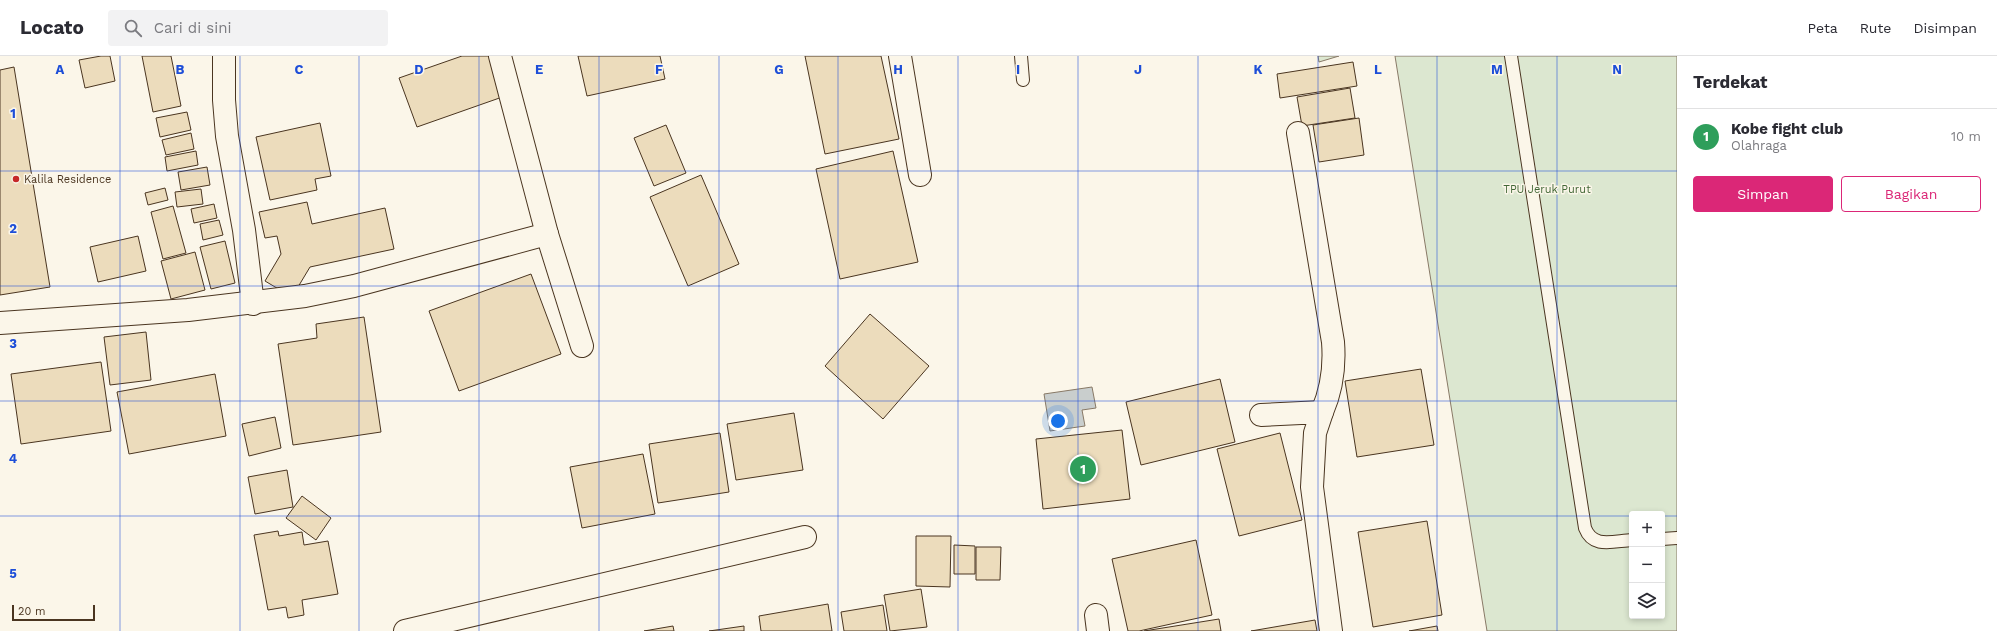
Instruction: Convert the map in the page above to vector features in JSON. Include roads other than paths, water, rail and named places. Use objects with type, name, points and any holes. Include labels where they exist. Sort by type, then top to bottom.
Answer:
[{"type":"street","points":[[224,56],[224,100],[227,136],[244,230],[253,304]]},
{"type":"street","points":[[500,56],[547,234],[582,346]]},
{"type":"street","points":[[900,56],[920,175]]},
{"type":"street","points":[[1298,133],[1333,342],[1334,363],[1329,396],[1314,433],[1312,487],[1331,631]]},
{"type":"street","points":[[0,323],[188,310],[253,304],[305,296],[354,286],[547,234]]},
{"type":"street","points":[[1261,415],[1322,412]]},
{"type":"street","points":[[405,631],[805,537]]},
{"type":"lane","points":[[1021,56],[1023,80]]},
{"type":"lane","points":[[1511,56],[1585,528],[1590,538],[1596,542],[1629,540]]},
{"type":"lane","points":[[1665,539],[1677,538]]},
{"type":"place","name":"Kalila Residence","points":[[16,179]]},
{"type":"place","name":"Kobe fight club","points":[[1083,469]]},
{"type":"park label","name":"TPU Jeruk Purut","points":[[1547,189]]}]
